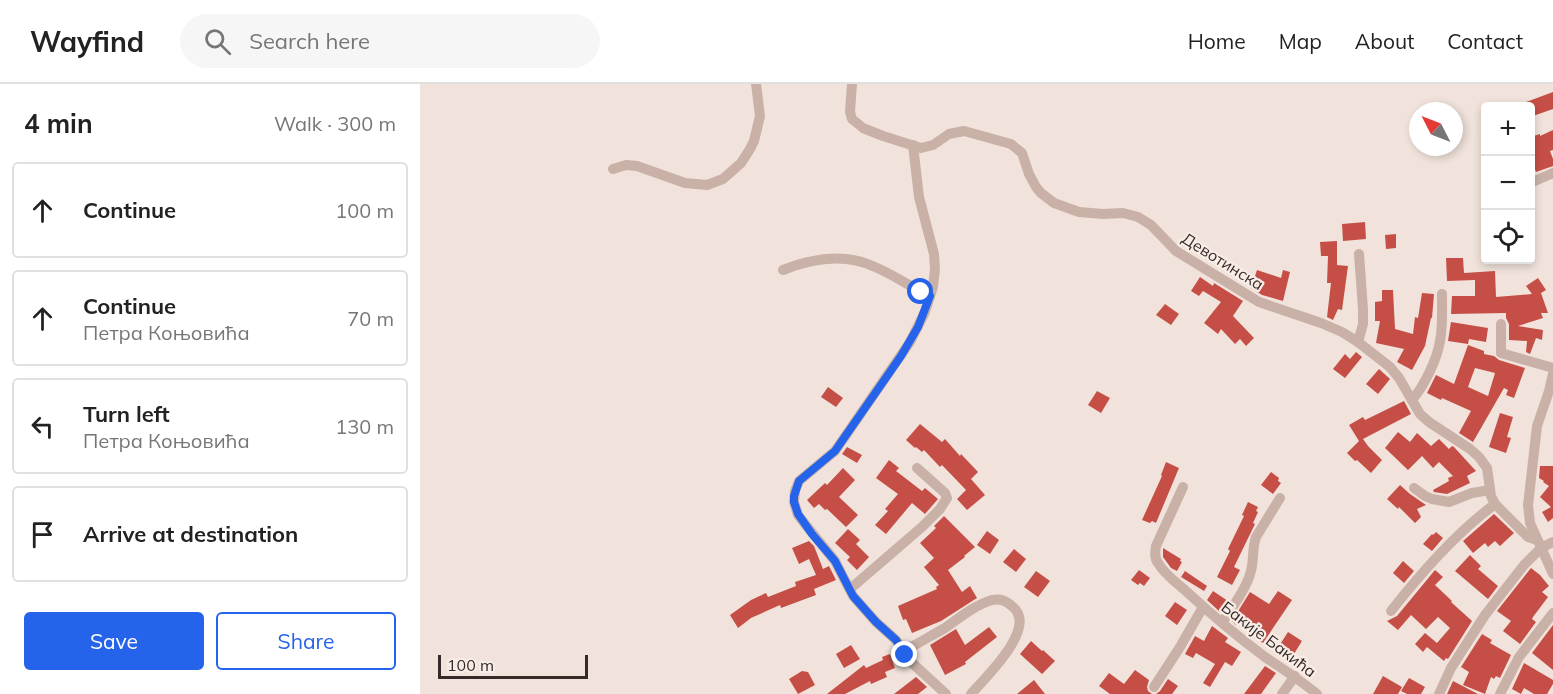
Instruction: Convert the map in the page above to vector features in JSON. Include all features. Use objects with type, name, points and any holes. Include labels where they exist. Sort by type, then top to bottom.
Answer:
[{"type":"street","points":[[613,169],[626,165],[637,166],[685,183],[707,185],[723,179],[741,163],[754,141],[760,116],[756,84]]},
{"type":"street","points":[[852,84],[850,112],[856,124],[883,136],[913,145],[919,197],[933,247],[935,278],[918,327],[910,342],[835,451],[799,481],[794,502],[798,514],[835,561],[853,596],[868,614],[892,635],[910,662],[945,694]]},
{"type":"street","name":"Девотинска","points":[[913,145],[921,148],[927,147],[938,143],[949,134],[964,131],[1011,144],[1022,153],[1032,181],[1041,194],[1062,207],[1079,212],[1131,214],[1145,220],[1170,245],[1196,264],[1258,302],[1321,323],[1358,342],[1390,367],[1420,414],[1479,457],[1487,468],[1491,496],[1495,504],[1528,537],[1539,544]]},
{"type":"street","points":[[1535,181],[1553,173]]},
{"type":"street","points":[[1358,342],[1363,324],[1359,254]]},
{"type":"street","points":[[783,270],[825,259],[849,259],[874,266],[930,296]]},
{"type":"street","points":[[1412,400],[1428,374],[1440,344],[1442,294]]},
{"type":"street","points":[[1502,324],[1500,353],[1553,368]]},
{"type":"street","points":[[1553,374],[1537,426],[1528,494],[1528,513],[1553,574]]},
{"type":"street","points":[[850,589],[915,534],[945,504],[947,498],[945,493],[917,468]]},
{"type":"street","name":"Бакије Бакића","points":[[1183,487],[1156,546],[1157,562],[1165,572],[1222,623],[1317,694]]},
{"type":"street","points":[[1414,488],[1432,499],[1449,502],[1490,490]]},
{"type":"street","points":[[1222,623],[1248,580],[1256,537],[1280,498]]},
{"type":"street","points":[[1391,611],[1446,547],[1495,504]]},
{"type":"street","points":[[1439,694],[1451,668],[1485,615],[1539,544],[1553,542]]},
{"type":"street","points":[[902,648],[913,646],[990,601],[1001,599],[1008,603],[1016,609],[1019,630],[1013,643],[971,694]]},
{"type":"street","name":"Бакије Бакића","points":[[1154,687],[1203,607]]},
{"type":"street","points":[[1500,694],[1519,657],[1553,613]]},
{"type":"street","points":[[1282,694],[1295,676]]},
{"type":"building","points":[[1553,92],[1553,109],[1535,115],[1535,102],[1526,102]]},
{"type":"building","points":[[1553,130],[1553,150],[1550,151],[1553,166],[1536,172],[1535,136],[1540,134],[1540,136]]},
{"type":"building","points":[[1365,222],[1366,239],[1343,241],[1342,224]]},
{"type":"building","points":[[1396,234],[1396,248],[1386,249],[1385,235]]},
{"type":"building","points":[[1337,241],[1337,265],[1348,266],[1342,310],[1338,309],[1333,320],[1327,317],[1331,283],[1327,283],[1328,256],[1321,256],[1320,242]]},
{"type":"building","points":[[1446,258],[1463,258],[1464,273],[1495,271],[1496,297],[1532,294],[1526,286],[1538,278],[1546,290],[1541,293],[1548,313],[1541,313],[1543,318],[1518,326],[1543,330],[1542,340],[1536,338],[1530,354],[1526,352],[1527,341],[1509,340],[1506,313],[1451,314],[1452,296],[1475,296],[1475,280],[1447,281]]},
{"type":"building","points":[[1257,270],[1281,278],[1283,270],[1290,272],[1283,301],[1262,295],[1251,288]]},
{"type":"building","points":[[1200,277],[1243,301],[1233,316],[1254,338],[1246,346],[1240,339],[1235,344],[1221,329],[1218,334],[1204,323],[1221,302],[1203,291],[1199,296],[1191,291]]},
{"type":"building","points":[[1382,290],[1393,290],[1395,329],[1413,334],[1422,293],[1434,294],[1432,318],[1425,346],[1412,370],[1397,362],[1404,349],[1376,343],[1380,321],[1375,321],[1375,302],[1382,301]]},
{"type":"building","points":[[1165,304],[1179,314],[1171,325],[1156,315]]},
{"type":"building","points":[[1451,322],[1488,328],[1486,342],[1469,339],[1468,344],[1448,341]]},
{"type":"building","points":[[1468,345],[1484,351],[1484,354],[1525,368],[1514,398],[1506,395],[1508,390],[1504,388],[1473,442],[1459,433],[1471,411],[1427,393],[1436,375],[1454,384]],"holes":[[[1475,368],[1495,373],[1488,396],[1468,387]]]},
{"type":"building","points":[[1356,352],[1362,357],[1345,378],[1333,369],[1345,354],[1350,359]]},
{"type":"building","points":[[1379,369],[1390,379],[1378,394],[1366,384]]},
{"type":"building","points":[[828,387],[843,398],[836,407],[821,397]]},
{"type":"building","points":[[1097,391],[1110,398],[1101,413],[1088,405]]},
{"type":"building","points":[[1404,401],[1411,414],[1363,439],[1382,460],[1371,473],[1347,453],[1359,441],[1349,425],[1363,417],[1365,420]]},
{"type":"building","points":[[1500,413],[1513,417],[1507,437],[1511,438],[1506,453],[1489,447]]},
{"type":"building","points":[[920,424],[942,442],[945,439],[978,472],[971,479],[985,495],[967,510],[957,499],[966,490],[924,450],[922,452],[906,440]]},
{"type":"building","points":[[1398,432],[1410,442],[1417,433],[1431,446],[1439,439],[1449,449],[1454,447],[1476,471],[1467,476],[1470,483],[1447,494],[1434,492],[1433,490],[1449,481],[1448,478],[1453,476],[1439,462],[1433,468],[1422,456],[1408,470],[1385,448]]},
{"type":"building","points":[[847,447],[862,455],[857,463],[842,454]]},
{"type":"building","points":[[889,460],[899,468],[896,471],[922,491],[925,488],[938,499],[925,514],[912,503],[886,534],[875,525],[888,511],[885,509],[898,494],[876,478]]},
{"type":"building","points":[[1166,462],[1179,468],[1156,523],[1152,521],[1150,523],[1142,520]]},
{"type":"building","points":[[1540,466],[1553,466],[1553,518],[1548,522],[1542,512],[1551,507],[1540,497],[1549,486],[1539,478]]},
{"type":"building","points":[[843,468],[855,480],[839,497],[858,515],[846,527],[827,509],[825,510],[819,504],[814,508],[807,500],[825,483],[827,485]]},
{"type":"building","points":[[1271,472],[1279,478],[1278,481],[1281,483],[1273,494],[1261,485]]},
{"type":"building","points":[[1400,485],[1426,505],[1417,509],[1421,517],[1415,523],[1387,499]]},
{"type":"building","points":[[1248,502],[1258,507],[1256,511],[1258,512],[1253,523],[1255,524],[1234,567],[1240,570],[1232,585],[1217,577],[1230,551],[1228,549],[1244,516],[1242,515]]},
{"type":"building","points":[[1494,514],[1514,533],[1500,546],[1495,541],[1488,547],[1485,543],[1473,553],[1463,541]]},
{"type":"building","points":[[944,516],[975,547],[948,570],[962,592],[970,586],[977,598],[941,621],[912,633],[906,619],[903,620],[898,606],[937,589],[939,585],[924,567],[934,558],[920,543],[936,528],[934,526]]},
{"type":"building","points":[[848,529],[860,540],[856,544],[869,557],[857,570],[847,560],[850,557],[835,543]]},
{"type":"building","points":[[987,531],[999,540],[990,554],[977,545]]},
{"type":"building","points":[[1436,532],[1443,538],[1432,551],[1423,544]]},
{"type":"building","points":[[809,541],[814,546],[823,569],[829,566],[836,580],[814,589],[816,595],[781,608],[780,605],[751,618],[738,628],[730,615],[751,600],[766,593],[768,597],[796,586],[795,582],[816,575],[809,559],[799,564],[792,548]]},
{"type":"building","points":[[1163,548],[1181,559],[1182,562],[1177,571],[1171,568],[1163,557]]},
{"type":"building","points":[[1014,549],[1026,559],[1016,572],[1003,562]]},
{"type":"building","points":[[1470,555],[1481,566],[1478,569],[1498,586],[1488,599],[1455,571]]},
{"type":"building","points":[[1403,561],[1414,571],[1404,583],[1393,573]]},
{"type":"building","points":[[1531,568],[1549,586],[1542,592],[1548,597],[1533,617],[1532,619],[1536,622],[1520,644],[1503,631],[1511,621],[1497,611]]},
{"type":"building","points":[[1139,570],[1150,578],[1144,586],[1131,580]]},
{"type":"building","points":[[1435,570],[1443,577],[1435,585],[1472,621],[1448,659],[1444,661],[1427,647],[1423,652],[1415,644],[1425,633],[1437,643],[1450,628],[1438,617],[1426,629],[1411,615],[1398,630],[1387,621],[1397,616]]},
{"type":"building","points":[[1036,571],[1050,581],[1038,597],[1024,587]]},
{"type":"building","points":[[1185,571],[1207,586],[1204,591],[1181,577]]},
{"type":"building","points":[[1213,591],[1228,601],[1220,612],[1207,600]]},
{"type":"building","points":[[1278,591],[1292,600],[1263,643],[1249,634],[1253,629],[1239,620],[1236,625],[1232,621],[1250,592],[1269,604]]},
{"type":"building","points":[[1175,602],[1187,610],[1177,625],[1165,616]]},
{"type":"building","points":[[1553,625],[1553,670],[1532,653]]},
{"type":"building","points":[[1212,626],[1228,638],[1225,642],[1241,652],[1232,666],[1225,662],[1210,687],[1203,683],[1215,664],[1196,653],[1193,658],[1185,654],[1195,636],[1204,641]]},
{"type":"building","points":[[989,627],[997,637],[965,662],[966,664],[945,675],[930,645],[956,629],[965,645]]},
{"type":"building","points":[[1288,632],[1302,641],[1294,654],[1291,652],[1287,658],[1280,654],[1284,648],[1279,646]]},
{"type":"building","points":[[1482,634],[1492,640],[1490,643],[1511,655],[1500,678],[1491,677],[1485,694],[1463,685],[1469,672],[1461,667]]},
{"type":"building","points":[[1031,641],[1055,661],[1042,674],[1020,654]]},
{"type":"building","points":[[851,645],[860,659],[844,668],[836,654]]},
{"type":"building","points":[[890,654],[895,668],[885,672],[887,677],[871,684],[870,681],[845,694],[827,694],[864,665],[866,668]]},
{"type":"building","points":[[1524,663],[1553,680],[1547,694],[1534,694],[1524,688],[1521,694],[1512,689]]},
{"type":"building","points":[[1265,666],[1276,673],[1261,694],[1244,694]]},
{"type":"building","points":[[1135,670],[1149,680],[1147,687],[1152,694],[1110,694],[1099,686],[1109,673],[1124,684]]},
{"type":"building","points":[[802,671],[808,672],[815,685],[798,694],[789,679]]},
{"type":"building","points":[[1383,676],[1402,687],[1398,694],[1373,694]]},
{"type":"building","points":[[916,677],[927,687],[918,694],[894,694]]},
{"type":"building","points":[[1409,678],[1425,687],[1421,694],[1407,694],[1401,691]]},
{"type":"building","points":[[1168,679],[1178,686],[1172,694],[1156,694],[1160,691]]},
{"type":"building","points":[[1034,680],[1045,694],[1017,694]]},
{"type":"building","points":[[1453,681],[1478,694],[1447,694]]},
{"type":"route","points":[[905,655],[892,635],[868,614],[853,596],[835,561],[795,509],[794,496],[799,481],[835,451],[910,342],[930,296],[921,292]]}]
